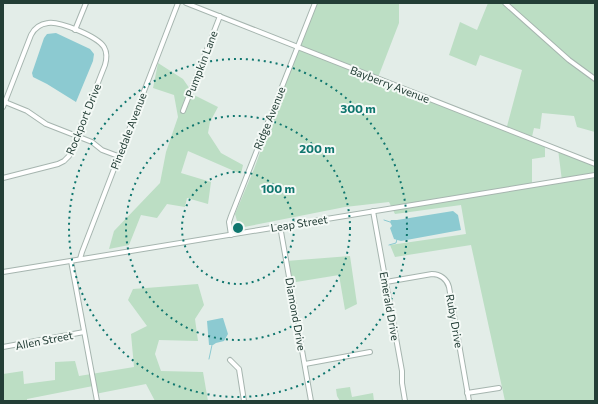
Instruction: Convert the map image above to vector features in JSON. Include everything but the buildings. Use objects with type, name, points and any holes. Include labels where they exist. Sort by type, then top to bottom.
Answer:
[{"type":"street","points":[[75,30],[86,3]]},
{"type":"street","name":"Pinedale Avenue","points":[[80,259],[118,156],[178,3]]},
{"type":"street","name":"Bayberry Avenue","points":[[186,3],[595,164]]},
{"type":"street","name":"Ridge Avenue","points":[[231,235],[229,222],[231,216],[315,3]]},
{"type":"street","points":[[505,3],[569,60],[595,79]]},
{"type":"street","name":"Pumpkin Lane","points":[[183,111],[220,16]]},
{"type":"street","name":"Rockport Drive","points":[[3,178],[62,162],[70,154],[105,65],[106,57],[104,48],[98,41],[75,30],[52,23],[42,24],[35,29],[30,39],[4,105]]},
{"type":"street","points":[[4,105],[28,111],[46,124],[92,142],[101,150],[118,156]]},
{"type":"street","name":"Leap Street","points":[[3,272],[595,175]]},
{"type":"street","name":"Emerald Drive","points":[[373,211],[402,371],[405,401]]},
{"type":"street","name":"Diamond Drive","points":[[280,226],[311,401]]},
{"type":"street","points":[[71,261],[96,401]]},
{"type":"street","name":"Ruby Drive","points":[[386,282],[432,274],[438,274],[447,281],[469,401]]},
{"type":"street","name":"Allen Street","points":[[3,347],[84,332]]},
{"type":"street","points":[[305,364],[370,352]]},
{"type":"street","points":[[230,360],[239,370],[244,401]]},
{"type":"street","points":[[467,393],[499,388]]},
{"type":"green space","points":[[315,3],[399,3],[399,23],[377,80],[506,130],[522,70],[480,55],[476,66],[449,55],[460,22],[477,30],[488,3],[595,3],[595,132],[577,127],[574,116],[542,113],[540,129],[534,128],[531,141],[545,144],[545,157],[532,159],[532,186],[562,181],[558,149],[595,164],[595,401],[505,401],[471,245],[395,257],[390,245],[466,234],[461,205],[395,214],[389,202],[345,207],[239,228],[235,214],[254,169]]},
{"type":"green space","points":[[158,63],[183,79],[194,95],[218,107],[210,122],[208,133],[221,153],[243,165],[241,174],[188,151],[181,173],[211,182],[208,204],[187,198],[185,207],[167,204],[157,218],[141,215],[129,245],[109,249],[114,231],[160,183],[166,152],[178,117],[174,95],[153,88]]},
{"type":"green space","points":[[350,256],[357,304],[345,310],[339,275],[290,283],[286,261]]},
{"type":"green space","points":[[198,284],[204,305],[195,319],[198,341],[159,340],[155,354],[161,371],[203,372],[208,401],[155,401],[146,384],[95,394],[93,386],[27,399],[27,401],[3,401],[3,374],[23,371],[24,384],[55,380],[55,362],[75,361],[79,376],[134,367],[131,334],[147,326],[128,300],[133,289]]},
{"type":"green space","points":[[350,387],[352,397],[373,393],[374,401],[340,401],[337,396],[336,389]]},
{"type":"water","points":[[56,33],[90,49],[94,54],[93,61],[76,102],[33,77],[32,73],[44,38],[47,34]]},
{"type":"water","points":[[453,211],[458,215],[461,230],[401,241],[394,239],[390,228],[392,226],[390,222],[391,220]]},
{"type":"water","points":[[223,318],[228,334],[224,341],[209,345],[207,321]]},
{"type":"waterway","points":[[384,220],[390,222]]},
{"type":"waterway","points":[[389,245],[396,243],[397,239]]},
{"type":"waterway","points":[[209,359],[212,345]]}]
